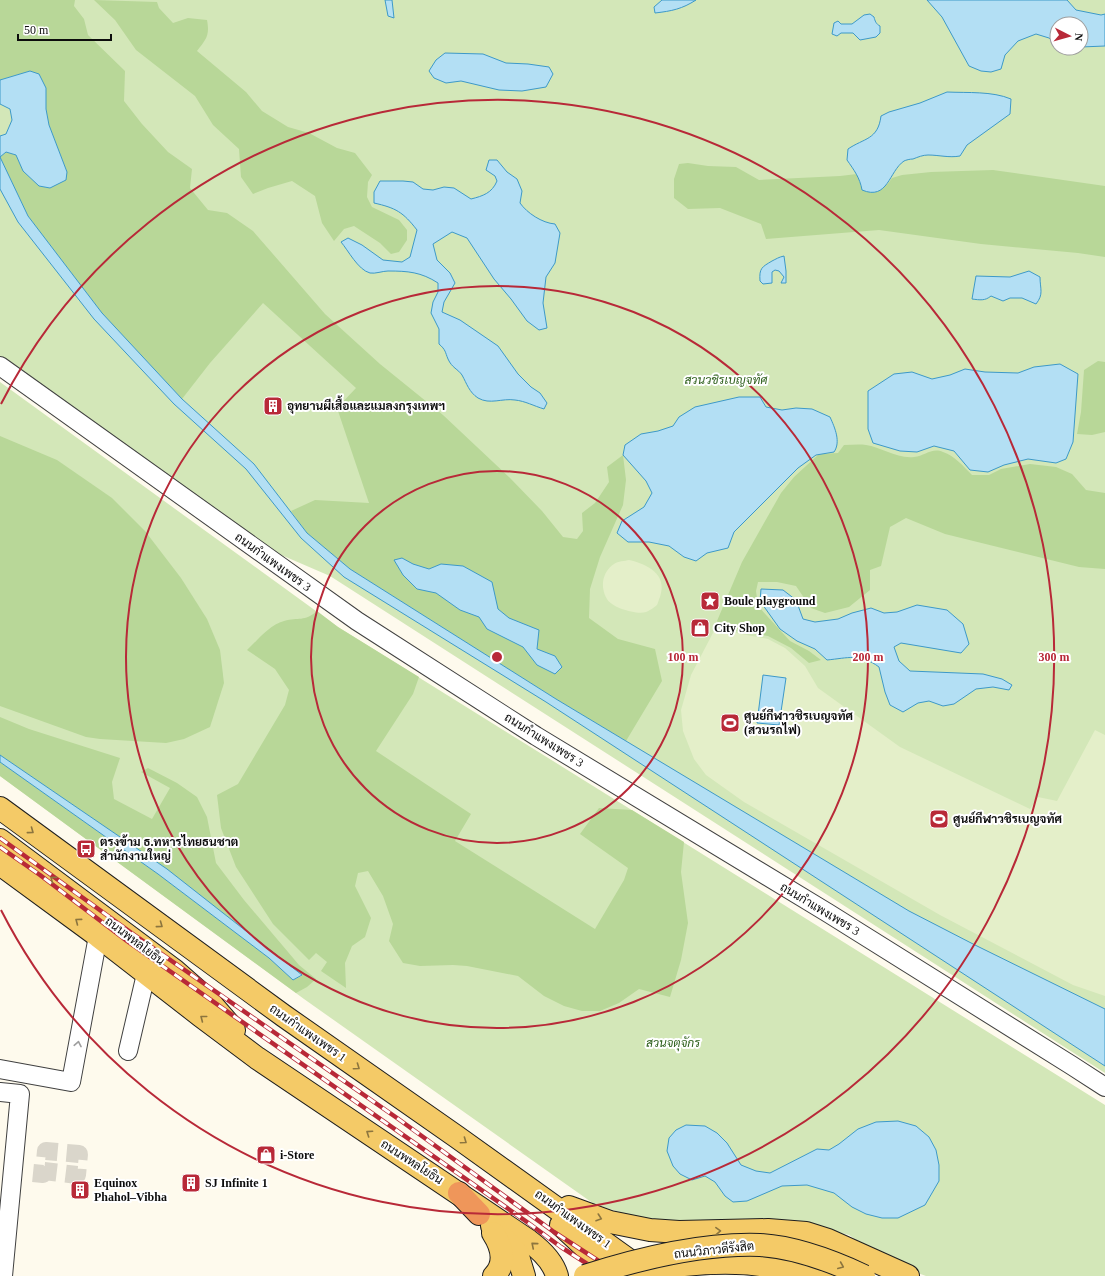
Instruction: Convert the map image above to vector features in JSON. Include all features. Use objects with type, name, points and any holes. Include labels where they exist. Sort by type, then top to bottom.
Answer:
[{"type":"highway","points":[[459,1193],[479,1214]]},
{"type":"main road","name":"ถนนกำแพงเพชร 1","points":[[0,808],[284,1016],[536,1193],[613,1270],[648,1273]]},
{"type":"main road","name":"ถนนพหลโยธิน","points":[[0,840],[174,970],[215,1008],[256,1058]]},
{"type":"main road","name":"ถนนพหลโยธิน","points":[[0,864],[98,936],[256,1058],[529,1241],[546,1256],[557,1275]]},
{"type":"main road","points":[[536,1193],[573,1209],[610,1222],[650,1230],[679,1232],[768,1230],[806,1234],[828,1240],[908,1276]]},
{"type":"main road","points":[[479,1214],[494,1234],[500,1246],[502,1259],[500,1267],[494,1276]]},
{"type":"main road","points":[[479,1214],[507,1241],[517,1254],[524,1276]]},
{"type":"main road","points":[[768,1230],[755,1238],[752,1242],[752,1251],[757,1256],[797,1264],[829,1276]]},
{"type":"main road","points":[[613,1270],[652,1239],[679,1232]]},
{"type":"main road","name":"ถนนวิภาวดีรังสิต","points":[[585,1276],[676,1252],[736,1245],[762,1245],[802,1253],[840,1265],[864,1276]]},
{"type":"main road","points":[[648,1273],[678,1266],[736,1263],[777,1268],[809,1276]]},
{"type":"street","name":"ถนนกำแพงเพชร 3","points":[[0,366],[357,621],[536,736],[828,913],[1071,1065],[1105,1088]]},
{"type":"street","points":[[0,1069],[71,1082],[98,936]]},
{"type":"street","points":[[128,1051],[146,974]]},
{"type":"street","points":[[0,1092],[20,1094],[2,1276]]},
{"type":"green space","name":"สวนวชิรเบญจทัศ","points":[[0,0],[1105,0],[1105,1073],[330,576],[272,551],[0,358]]},
{"type":"green space","points":[[0,0],[75,0],[74,6],[84,19],[88,35],[125,71],[124,101],[142,124],[168,152],[192,169],[190,188],[208,210],[227,213],[253,231],[325,314],[380,364],[443,415],[510,478],[542,511],[563,537],[577,539],[583,531],[582,513],[595,503],[609,482],[607,467],[623,455],[626,480],[623,505],[600,557],[590,589],[589,618],[618,639],[655,649],[662,681],[626,741],[556,699],[350,569],[307,533],[291,511],[315,500],[369,503],[337,408],[356,388],[263,303],[210,363],[182,399],[102,313],[28,216],[0,157],[6,152],[16,155],[23,171],[39,186],[50,188],[67,172],[49,125],[46,109],[46,88],[30,71],[0,80]]},
{"type":"green space","points":[[94,0],[157,2],[159,8],[173,23],[188,18],[207,20],[208,34],[197,51],[246,92],[262,111],[288,127],[309,133],[337,148],[355,153],[372,175],[368,182],[367,197],[372,207],[399,220],[407,230],[407,240],[399,252],[391,254],[380,243],[354,226],[344,229],[334,241],[322,223],[315,196],[292,181],[253,194],[241,177],[239,149],[213,125],[195,96],[136,50],[115,20]]},
{"type":"green space","points":[[688,163],[708,166],[736,167],[759,180],[857,174],[861,182],[862,190],[879,190],[886,186],[892,178],[902,175],[931,172],[993,170],[1105,186],[1105,257],[981,244],[879,230],[766,239],[761,224],[720,208],[688,209],[674,198],[674,179],[679,164]]},
{"type":"green space","points":[[1098,361],[1105,362],[1105,432],[1092,435],[1077,434],[1081,412],[1084,370]]},
{"type":"green space","name":"สวนจตุจักร","points":[[0,382],[338,627],[1105,1105],[1105,1276],[926,1276],[890,1263],[849,1235],[797,1222],[651,1222],[594,1204],[304,999],[0,776]]},
{"type":"green space","points":[[0,436],[57,460],[112,498],[145,531],[181,578],[207,619],[220,650],[224,683],[210,727],[184,739],[166,743],[100,739],[86,737],[0,706]]},
{"type":"green space","points":[[844,445],[872,446],[895,455],[908,457],[918,456],[932,451],[939,451],[955,459],[972,475],[989,475],[1001,469],[1030,464],[1056,467],[1072,474],[1086,490],[1105,493],[1105,569],[1079,567],[945,534],[906,518],[890,527],[881,566],[870,570],[870,590],[849,607],[825,613],[811,608],[796,586],[777,582],[758,582],[756,591],[758,606],[790,641],[809,651],[821,660],[809,663],[791,648],[768,636],[723,629],[717,621],[742,562],[781,493],[794,477],[819,454],[838,453]]},
{"type":"green space","points":[[629,560],[649,567],[658,576],[661,582],[662,589],[657,605],[646,612],[642,613],[619,608],[607,599],[603,590],[603,580],[610,567],[616,563]]},
{"type":"green space","points":[[317,611],[338,627],[419,677],[413,694],[376,751],[471,814],[455,841],[595,929],[624,880],[628,868],[580,834],[599,808],[632,810],[684,842],[681,872],[688,923],[681,960],[670,997],[639,989],[619,1003],[600,1011],[582,1011],[564,1006],[544,996],[518,976],[467,966],[420,966],[403,963],[389,941],[393,924],[383,896],[368,871],[358,873],[355,886],[371,918],[365,937],[352,946],[345,963],[346,988],[321,971],[327,962],[316,953],[309,960],[273,924],[236,867],[221,828],[217,795],[238,784],[285,705],[289,690],[275,669],[247,650],[273,626],[284,621],[308,617]]},
{"type":"green space","name":"ศูนย์กีฬาวชิรเบญจทัศ","points":[[715,629],[768,639],[785,648],[805,666],[818,688],[900,747],[1030,809],[1038,797],[1057,801],[1095,730],[1105,735],[1105,996],[1073,985],[940,915],[744,802],[706,775],[694,759],[683,731],[681,710],[691,675]]},
{"type":"green space","points":[[0,717],[29,729],[120,758],[112,782],[114,799],[152,819],[170,788],[141,772],[148,768],[177,783],[197,797],[207,817],[216,863],[244,900],[299,965],[316,979],[307,987],[296,993],[0,776],[0,762],[158,874],[269,958],[293,980],[302,976],[167,869],[0,755]]},
{"type":"water","points":[[385,0],[392,0],[394,18],[388,16]]},
{"type":"water","points":[[662,0],[696,0],[677,9],[655,13],[654,7]]},
{"type":"water","points":[[927,0],[1067,0],[1076,10],[1101,15],[1105,14],[1105,46],[1089,47],[1089,16],[1049,16],[1049,38],[1036,34],[1018,41],[1005,55],[1001,69],[991,72],[981,71],[969,66],[942,17]]},
{"type":"water","points":[[870,14],[880,26],[880,33],[876,37],[860,40],[853,33],[841,33],[837,36],[832,34],[834,23],[838,21],[841,24],[852,24],[864,15]]},
{"type":"water","points":[[445,53],[483,54],[506,63],[549,67],[553,74],[546,87],[522,91],[499,90],[461,81],[446,83],[434,78],[429,71],[436,60]]},
{"type":"water","points":[[30,71],[39,74],[46,88],[46,109],[49,125],[67,172],[66,180],[50,188],[39,186],[23,171],[16,155],[6,152],[0,157],[0,136],[6,134],[12,120],[10,109],[0,104],[0,80]]},
{"type":"water","points":[[947,92],[1004,96],[1011,99],[1010,114],[967,145],[960,156],[952,157],[926,155],[906,160],[899,166],[883,188],[877,192],[862,190],[858,178],[847,160],[848,149],[869,137],[877,130],[881,116]]},
{"type":"water","points":[[0,157],[28,216],[102,313],[182,399],[254,464],[307,533],[350,569],[556,699],[909,911],[1105,1009],[1105,1066],[546,702],[344,577],[301,538],[246,469],[174,404],[94,319],[18,222],[0,189]]},
{"type":"water","points":[[489,160],[497,160],[507,172],[517,179],[522,191],[520,203],[523,207],[540,220],[555,224],[560,233],[555,263],[546,277],[543,303],[547,328],[539,330],[527,321],[494,279],[467,238],[452,232],[433,244],[437,260],[450,273],[455,283],[444,302],[442,312],[460,320],[498,346],[518,374],[531,387],[540,393],[547,403],[544,409],[526,402],[510,400],[487,401],[475,396],[468,388],[462,375],[450,362],[439,344],[439,329],[431,313],[433,302],[438,292],[438,283],[426,276],[408,272],[388,271],[370,273],[357,264],[341,242],[348,238],[362,245],[383,260],[402,262],[410,257],[417,230],[403,215],[394,209],[374,203],[374,192],[380,181],[413,182],[423,189],[433,190],[444,187],[454,188],[471,199],[479,197],[490,191],[497,181],[495,176],[486,170]]},
{"type":"water","points":[[784,256],[786,283],[781,283],[784,277],[779,271],[775,270],[772,272],[772,283],[763,284],[760,281],[760,273],[762,268],[779,257]]},
{"type":"water","points":[[1029,271],[1040,277],[1041,294],[1036,304],[1022,298],[1010,298],[1003,301],[991,296],[980,300],[972,299],[976,276],[1010,277]]},
{"type":"water","points":[[1060,364],[1078,374],[1073,442],[1066,459],[1056,463],[1028,459],[1004,465],[988,472],[970,470],[954,451],[934,446],[917,452],[900,451],[873,443],[868,429],[868,391],[894,374],[912,372],[932,379],[950,375],[965,369],[985,372],[1018,373],[1034,367]]},
{"type":"water","points":[[739,397],[760,397],[766,407],[782,410],[796,408],[812,409],[830,417],[837,439],[834,452],[816,455],[798,468],[734,532],[728,548],[707,553],[696,561],[684,557],[669,546],[649,542],[628,542],[617,533],[622,521],[644,507],[652,493],[646,481],[623,455],[625,445],[641,434],[658,431],[673,426],[679,417],[695,407]]},
{"type":"water","points":[[402,558],[413,564],[429,569],[441,564],[463,566],[492,582],[498,609],[509,618],[539,630],[537,649],[555,656],[562,667],[555,674],[537,665],[523,647],[487,629],[479,617],[460,610],[436,593],[417,589],[403,575],[394,560]]},
{"type":"water","points":[[761,589],[783,590],[796,600],[803,619],[815,622],[838,619],[852,613],[871,608],[884,613],[897,612],[917,605],[947,610],[963,624],[969,644],[961,653],[901,643],[894,647],[899,661],[910,671],[983,674],[1002,679],[1012,685],[1009,690],[993,687],[976,689],[954,704],[943,706],[929,701],[918,703],[903,712],[890,705],[879,667],[860,658],[827,660],[815,649],[797,641],[780,629],[760,601]]},
{"type":"water","points":[[763,675],[786,678],[779,725],[757,723]]},
{"type":"water","points":[[0,755],[167,869],[302,975],[293,980],[269,958],[158,874],[0,762]]},
{"type":"water","points":[[898,1121],[916,1126],[929,1137],[936,1150],[939,1165],[939,1181],[925,1205],[898,1218],[882,1218],[866,1214],[852,1207],[834,1193],[807,1185],[782,1186],[747,1201],[733,1202],[725,1196],[715,1182],[705,1176],[692,1180],[680,1174],[673,1166],[667,1151],[669,1138],[676,1130],[686,1125],[705,1126],[717,1133],[727,1143],[741,1165],[756,1171],[770,1173],[817,1149],[829,1150],[858,1129],[876,1122]]},
{"type":"tunnel","points":[[33,1173],[43,1174],[46,1151],[79,1154],[77,1175],[44,1171]]},
{"type":"railway","points":[[0,838],[133,934],[397,1118],[554,1232],[622,1276]]},
{"type":"railway","points":[[0,847],[40,875],[127,941],[561,1247],[606,1276]]},
{"type":"place","name":"อุทยานผีเสื้อและแมลงกรุงเทพฯ","points":[[273,406]]},
{"type":"place","name":"Boule playground","points":[[710,601]]},
{"type":"place","name":"City Shop","points":[[700,628]]},
{"type":"place","name":"ศูนย์กีฬาวชิรเบญจทัศ (สวนรถไฟ)","points":[[730,723]]},
{"type":"place","name":"ศูนย์กีฬาวชิรเบญจทัศ","points":[[939,819]]},
{"type":"place","name":"ตรงข้าม ธ.ทหารไทยธนชาต สำนักงานใหญ่","points":[[86,849]]},
{"type":"place","name":"i-Store","points":[[266,1155]]},
{"type":"place","name":"SJ Infinite 1","points":[[191,1183]]},
{"type":"place","name":"Equinox Phahol–Vibha","points":[[80,1190]]}]
